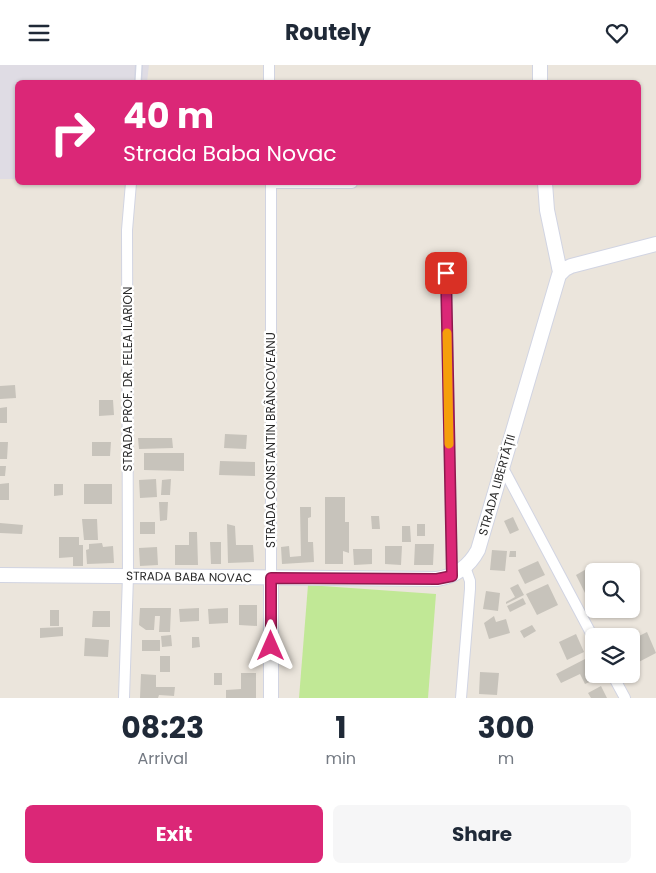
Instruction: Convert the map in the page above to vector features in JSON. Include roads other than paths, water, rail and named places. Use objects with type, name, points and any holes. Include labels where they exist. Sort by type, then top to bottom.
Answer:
[{"type":"street","points":[[268,65],[269,80]]},
{"type":"street","points":[[540,65],[540,80]]},
{"type":"street","name":"STRADA PROF. DR. FELEA ILARION","points":[[124,698],[128,576],[127,230],[131,185]]},
{"type":"street","name":"STRADA CONSTANTIN BRÂNCOVEANU","points":[[271,185],[271,698]]},
{"type":"street","points":[[545,185],[547,211],[560,273],[571,266],[656,244]]},
{"type":"street","points":[[446,273],[452,576]]},
{"type":"street","name":"STRADA LIBERTĂȚII","points":[[465,567],[478,550],[552,291],[560,273]]},
{"type":"street","points":[[502,466],[588,628]]},
{"type":"street","points":[[461,698],[470,589],[465,567]]},
{"type":"street","name":"STRADA BABA NOVAC","points":[[0,575],[437,579],[452,576],[465,567]]},
{"type":"street","points":[[617,683],[625,698]]},
{"type":"lane","points":[[138,80],[139,65]]}]
